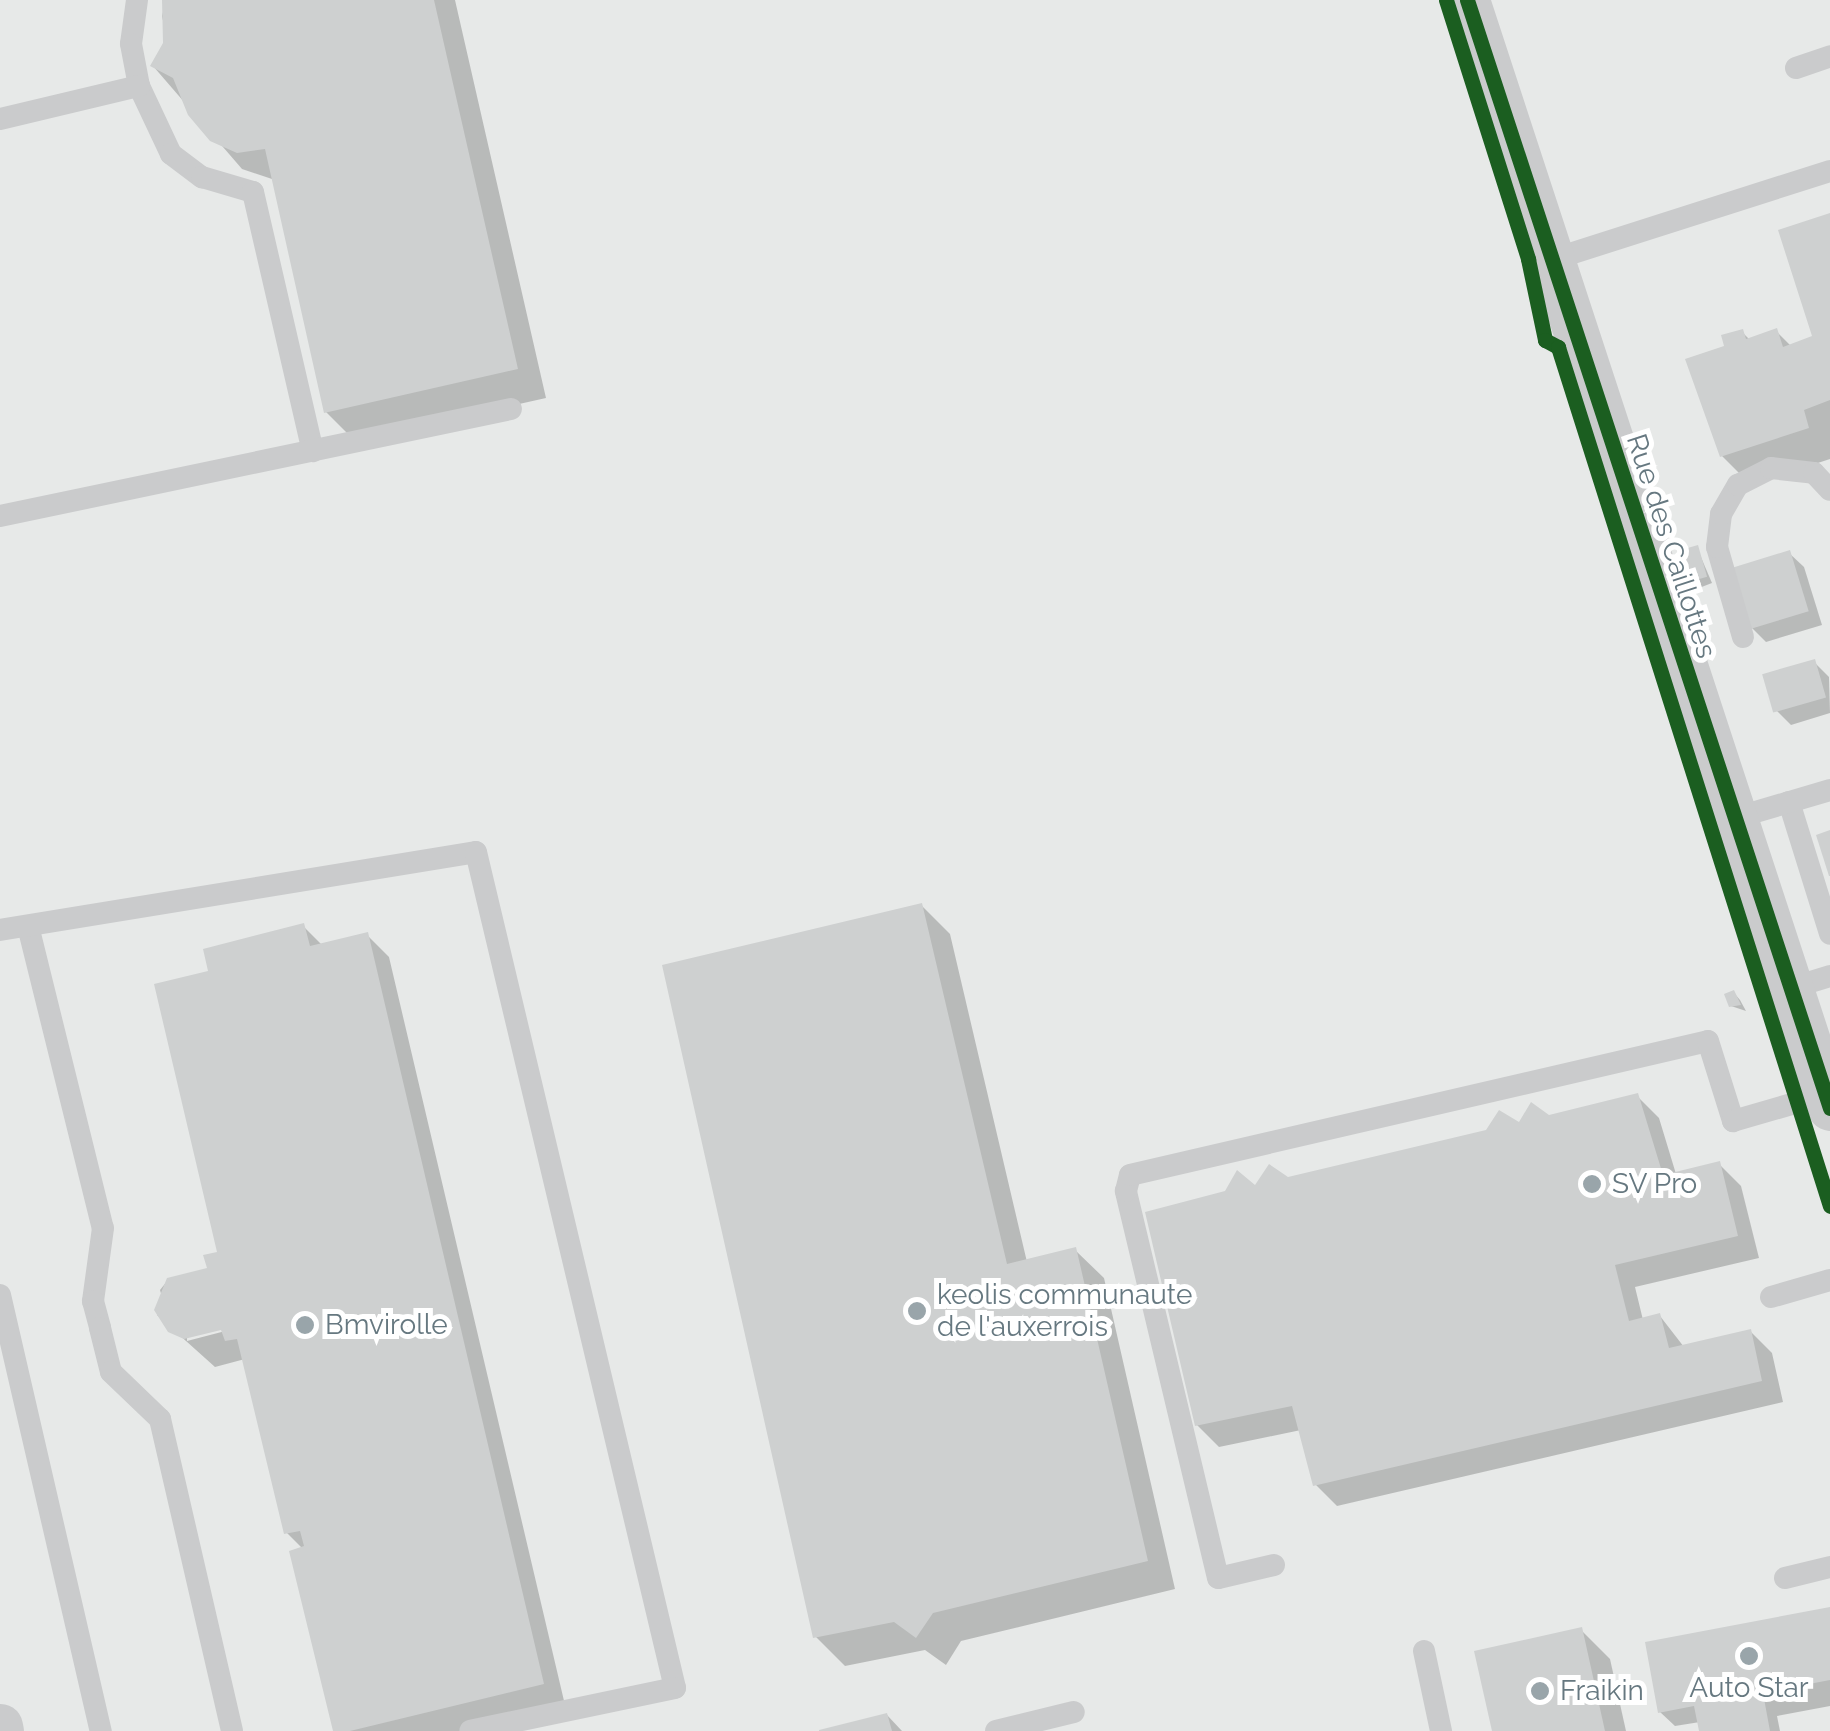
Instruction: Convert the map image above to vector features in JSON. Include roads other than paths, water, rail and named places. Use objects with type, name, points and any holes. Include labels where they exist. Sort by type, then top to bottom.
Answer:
[{"type":"street","name":"Rue des Caillottes","points":[[1467,0],[1736,818],[1813,999],[1828,1101]]},
{"type":"lane","points":[[137,0],[131,44],[139,86],[172,154],[202,177],[254,192],[313,451]]},
{"type":"lane","points":[[1796,68],[1830,56]]},
{"type":"lane","points":[[0,119],[139,86]]},
{"type":"lane","points":[[1551,260],[1830,171]]},
{"type":"lane","points":[[0,516],[512,409]]},
{"type":"lane","points":[[1743,637],[1717,547],[1721,514],[1738,485],[1771,468],[1814,473],[1830,490]]},
{"type":"lane","points":[[1736,818],[1830,790]]},
{"type":"lane","points":[[1789,802],[1830,934]]},
{"type":"lane","points":[[0,930],[476,852],[676,1688],[470,1731]]},
{"type":"lane","points":[[28,926],[103,1228],[94,1301],[100,1328],[112,1372],[160,1419],[232,1731]]},
{"type":"lane","points":[[1274,1565],[1218,1578],[1126,1191],[1130,1175],[1708,1041],[1733,1121],[1828,1101]]},
{"type":"lane","points":[[1771,1296],[1830,1280]]},
{"type":"lane","points":[[0,1295],[101,1731]]},
{"type":"lane","points":[[1784,1578],[1830,1567]]},
{"type":"lane","points":[[1424,1651],[1441,1731]]},
{"type":"lane","points":[[996,1731],[1074,1712]]},
{"type":"place","name":"SV Pro","points":[[1592,1184]]},
{"type":"place","name":"keolis communaute de l'auxerrois","points":[[917,1311]]},
{"type":"place","name":"Bmvirolle","points":[[305,1325]]},
{"type":"place","name":"Auto Star","points":[[1749,1656]]},
{"type":"place","name":"Fraikin","points":[[1540,1691]]}]
